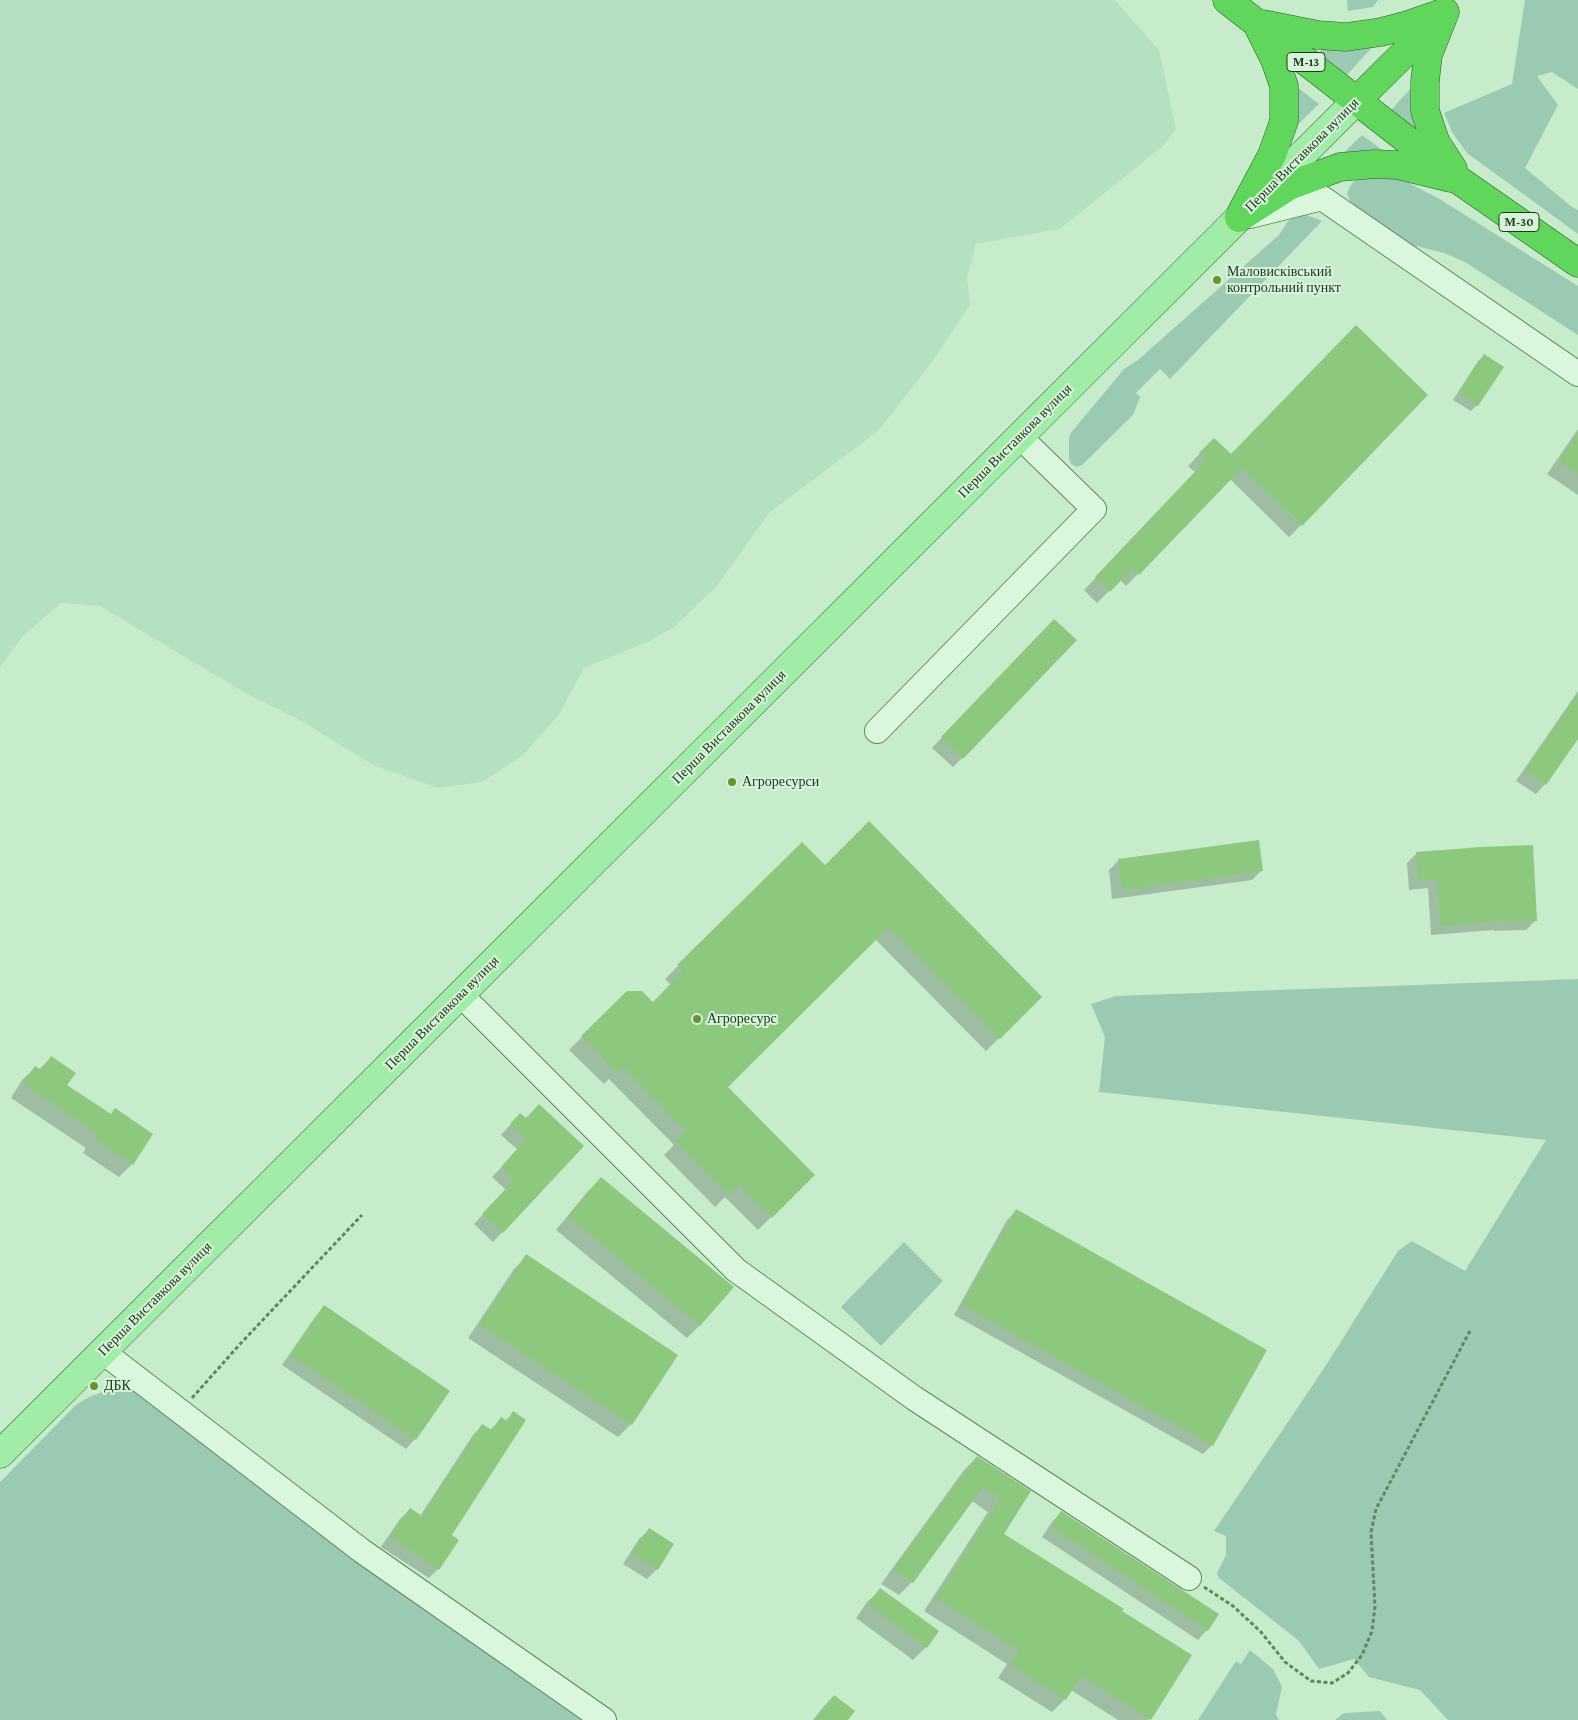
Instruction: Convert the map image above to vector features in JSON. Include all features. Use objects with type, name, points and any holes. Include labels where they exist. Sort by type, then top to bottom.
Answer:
[{"type":"highway","name":"М-13","points":[[1227,0],[1356,101]]},
{"type":"highway","points":[[1256,23],[1318,35],[1346,37],[1381,32],[1451,6]]},
{"type":"highway","points":[[1451,6],[1428,55],[1425,81],[1425,111],[1436,143],[1460,181]]},
{"type":"highway","name":"Перша Виставкова вулиця","points":[[1356,101],[1451,6]]},
{"type":"highway","points":[[1239,218],[1272,155],[1284,121],[1284,86],[1275,60],[1256,23]]},
{"type":"highway","name":"М-30","points":[[1356,101],[1460,181],[1578,263]]},
{"type":"highway","points":[[1239,218],[1288,186],[1340,167],[1375,164],[1397,165],[1460,181]]},
{"type":"main road","name":"Перша Виставкова вулиця","points":[[0,1454],[1356,101]]},
{"type":"street","points":[[1239,218],[1322,198],[1578,374]]},
{"type":"street","points":[[877,731],[1094,509],[1019,436]]},
{"type":"street","points":[[461,995],[736,1270],[914,1398],[1188,1578]]},
{"type":"street","points":[[103,1352],[362,1551],[604,1720]]},
{"type":"path","points":[[180,1412],[240,1343],[362,1215]]},
{"type":"path","points":[[1188,1578],[1233,1606],[1261,1632],[1285,1662],[1311,1681],[1332,1683],[1348,1672],[1362,1655],[1372,1631],[1375,1607],[1371,1532],[1376,1509],[1471,1329]]},
{"type":"green space","points":[[0,0],[1115,0],[1159,50],[1176,129],[1164,145],[1060,229],[976,244],[967,278],[970,305],[932,362],[878,431],[769,513],[716,587],[673,628],[645,643],[584,668],[558,716],[522,756],[482,782],[438,788],[373,765],[300,720],[247,694],[100,606],[61,603],[22,637],[0,667]]},
{"type":"green space","points":[[1347,0],[1378,0],[1373,7],[1348,11]]},
{"type":"green space","points":[[1525,0],[1578,0],[1578,89],[1552,72],[1537,76],[1558,105],[1525,168],[1578,210],[1578,234],[1467,153],[1452,132],[1444,113],[1512,84]]},
{"type":"green space","points":[[1377,42],[1347,75],[1319,53],[1322,50],[1349,48]]},
{"type":"green space","points":[[1293,84],[1319,104],[1289,133]]},
{"type":"green space","points":[[1412,87],[1424,135],[1391,110]]},
{"type":"green space","points":[[1362,135],[1396,160],[1333,163]]},
{"type":"green space","points":[[1390,177],[1405,181],[1438,198],[1578,286],[1578,335],[1465,262],[1444,253],[1412,245],[1397,237],[1354,207],[1347,194],[1353,182],[1360,178]]},
{"type":"green space","points":[[1304,214],[1322,221],[1170,379],[1160,369],[1136,393],[1140,397],[1133,415],[1082,465],[1077,467],[1071,464],[1069,458],[1070,434],[1124,369],[1138,360],[1279,235],[1288,221],[1297,215]]},
{"type":"green space","points":[[1578,979],[1578,1720],[1448,1720],[1420,1690],[1369,1677],[1354,1659],[1319,1669],[1299,1641],[1219,1578],[1217,1573],[1226,1555],[1226,1536],[1214,1531],[1323,1370],[1398,1251],[1412,1241],[1465,1271],[1546,1140],[1099,1092],[1105,1037],[1091,1004],[1116,996]]},
{"type":"green space","points":[[904,1242],[943,1281],[881,1346],[841,1307]]},
{"type":"green space","points":[[113,1388],[127,1388],[144,1393],[593,1720],[0,1720],[0,1482],[76,1405],[89,1397]]},
{"type":"green space","points":[[1250,1650],[1273,1669],[1282,1687],[1276,1714],[1279,1720],[1198,1720],[1236,1661],[1241,1664]]},
{"type":"green space","points":[[1380,1711],[1387,1720],[1335,1720],[1344,1713]]},
{"type":"building","points":[[1356,325],[1428,395],[1302,526],[1242,468],[1139,575],[1132,569],[1110,592],[1095,577],[1206,460],[1199,453],[1214,438],[1231,454]]},
{"type":"building","points":[[1484,354],[1504,367],[1478,406],[1458,393]]},
{"type":"building","points":[[1578,433],[1578,474],[1559,461]]},
{"type":"building","points":[[1054,619],[1077,640],[963,759],[941,737]]},
{"type":"building","points":[[1578,693],[1578,739],[1546,785],[1525,771]]},
{"type":"building","name":"Агроресурс","points":[[869,821],[1042,997],[1000,1039],[889,927],[728,1087],[815,1175],[772,1218],[739,1185],[729,1195],[675,1141],[686,1131],[623,1067],[617,1073],[581,1036],[627,991],[642,991],[653,1002],[683,971],[677,965],[802,842],[825,865]]},
{"type":"building","points":[[1259,840],[1263,871],[1122,890],[1118,859]]},
{"type":"building","points":[[1533,845],[1537,921],[1503,921],[1441,926],[1437,879],[1418,881],[1416,852]]},
{"type":"building","points":[[51,1056],[76,1073],[67,1085],[111,1114],[115,1108],[153,1134],[133,1165],[95,1140],[98,1134],[23,1084],[35,1066],[41,1070]]},
{"type":"building","points":[[539,1104],[584,1146],[503,1233],[482,1214],[514,1180],[501,1167],[526,1139],[510,1124],[520,1113],[526,1118]]},
{"type":"building","points":[[601,1177],[734,1287],[700,1326],[568,1216]]},
{"type":"building","points":[[1016,1209],[1267,1350],[1213,1446],[962,1305]]},
{"type":"building","points":[[526,1254],[678,1355],[632,1425],[480,1325]]},
{"type":"building","points":[[324,1305],[450,1391],[416,1440],[290,1355]]},
{"type":"building","points":[[513,1411],[526,1420],[452,1535],[459,1540],[439,1570],[390,1537],[410,1508],[422,1516],[482,1424],[492,1430],[501,1417],[507,1421]]},
{"type":"building","points":[[977,1456],[1031,1491],[1004,1534],[1124,1609],[1122,1611],[1192,1655],[1151,1720],[1081,1676],[1066,1700],[1010,1665],[1019,1651],[936,1598],[1000,1498],[983,1487],[913,1583],[893,1570]]},
{"type":"building","points":[[1061,1511],[1219,1614],[1208,1631],[1051,1527]]},
{"type":"building","points":[[649,1528],[674,1544],[658,1570],[632,1554]]},
{"type":"building","points":[[880,1588],[939,1631],[927,1648],[868,1604]]},
{"type":"building","points":[[834,1695],[855,1711],[848,1720],[814,1720]]},
{"type":"place","name":"Маловисківський контрольний пункт","points":[[1217,280]]},
{"type":"place","name":"Агроресурси","points":[[732,782]]},
{"type":"place","name":"Агроресурс","points":[[697,1019]]},
{"type":"place","name":"ДБК","points":[[94,1386]]}]
